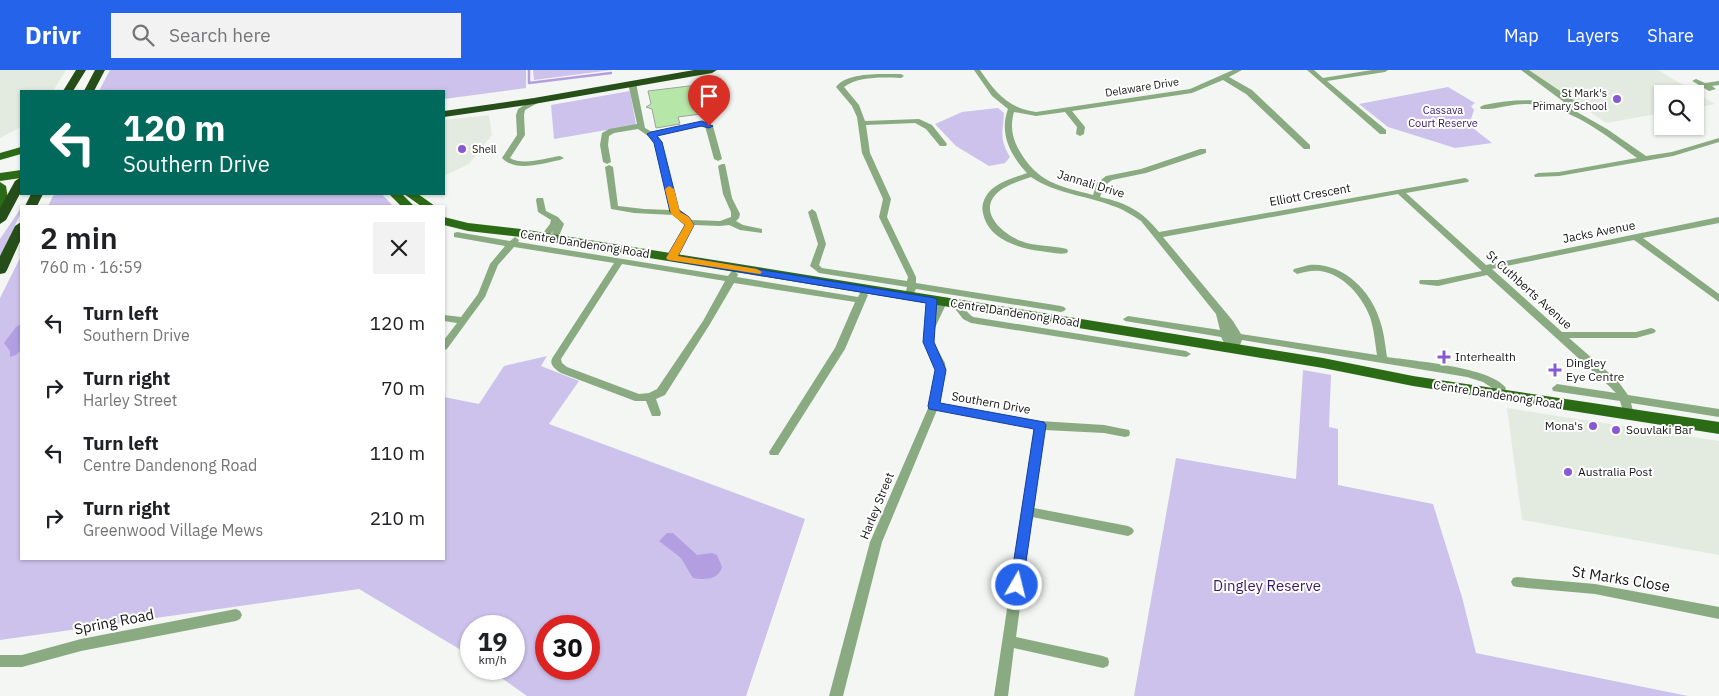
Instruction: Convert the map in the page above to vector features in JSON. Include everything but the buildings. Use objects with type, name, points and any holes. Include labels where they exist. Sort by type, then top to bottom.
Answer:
[{"type":"highway","points":[[69,90],[81,70]]},
{"type":"highway","points":[[90,90],[100,70]]},
{"type":"highway","points":[[445,106],[551,90],[661,70]]},
{"type":"highway","points":[[445,114],[539,100],[632,82],[712,70]]},
{"type":"highway","points":[[2,216],[20,183]]},
{"type":"highway","points":[[0,270],[20,228]]},
{"type":"main road","points":[[0,157],[20,150]]},
{"type":"main road","points":[[0,164],[20,161]]},
{"type":"main road","points":[[0,177],[20,174]]},
{"type":"main road","points":[[0,186],[2,216]]},
{"type":"main road","points":[[396,195],[407,205]]},
{"type":"main road","points":[[412,195],[427,205]]},
{"type":"main road","name":"Centre Dandenong Road","points":[[445,213],[498,230],[516,238],[549,238],[671,258],[734,274],[858,297],[911,291],[943,302],[1167,344],[1232,340],[1324,363],[1413,381],[1627,408]]},
{"type":"main road","name":"Centre Dandenong Road","points":[[445,221],[468,227],[498,230]]},
{"type":"main road","name":"Centre Dandenong Road","points":[[1324,363],[1368,367],[1627,408],[1674,420],[1719,428]]},
{"type":"street","points":[[976,70],[997,99],[1016,110]]},
{"type":"street","name":"Delaware Drive","points":[[1016,110],[1031,114],[1044,113],[1192,91],[1226,74],[1239,70]]},
{"type":"street","points":[[1310,70],[1383,132]]},
{"type":"street","points":[[1322,80],[1385,70]]},
{"type":"street","points":[[1524,70],[1575,105],[1576,108],[1573,112]]},
{"type":"street","points":[[1226,74],[1249,92],[1308,147]]},
{"type":"street","points":[[902,76],[885,76],[842,84],[841,89],[855,105],[862,122],[866,153],[887,199],[883,217],[911,274],[911,291]]},
{"type":"street","points":[[1696,81],[1712,89]]},
{"type":"street","points":[[632,82],[641,126],[644,131],[651,134],[658,142],[675,212],[689,223],[702,221],[724,224],[731,222],[736,214],[726,189],[727,184],[708,125],[689,126],[651,134]]},
{"type":"street","points":[[1704,85],[1719,82]]},
{"type":"street","points":[[539,100],[524,107],[520,115],[521,135],[507,153],[507,159],[521,164],[560,158]]},
{"type":"street","points":[[1484,107],[1531,102],[1547,103],[1573,112],[1644,159]]},
{"type":"street","points":[[502,106],[514,109],[520,115]]},
{"type":"street","name":"Jannali Drive","points":[[1016,110],[1009,118],[1008,133],[1011,144],[1032,174],[1056,187],[1096,197],[1132,210],[1144,219],[1159,235],[1220,313],[1233,326],[1232,340]]},
{"type":"street","points":[[1067,110],[1082,128],[1080,134]]},
{"type":"street","points":[[862,122],[905,120],[921,122],[929,127],[943,144]]},
{"type":"street","points":[[641,126],[612,131],[605,136],[604,145],[614,207],[622,210],[659,213],[675,212]]},
{"type":"street","points":[[1538,175],[1559,174],[1644,159],[1689,150],[1719,140]]},
{"type":"street","points":[[1096,197],[1100,185],[1109,178],[1143,171],[1203,151]]},
{"type":"street","points":[[1032,174],[1005,184],[993,192],[985,208],[987,218],[996,230],[1010,240],[1029,246],[1064,251]]},
{"type":"street","name":"Elliott Crescent","points":[[1159,235],[1465,180]]},
{"type":"street","name":"St Cuthberts Avenue","points":[[1400,192],[1621,390],[1627,408]]},
{"type":"street","points":[[540,200],[542,212],[555,219],[549,238]]},
{"type":"street","name":"Centre Dandenong Road","points":[[812,212],[822,244],[814,266],[819,270],[911,291],[1061,309]]},
{"type":"street","name":"Jacks Avenue","points":[[1422,282],[1444,282],[1487,270],[1719,220]]},
{"type":"street","points":[[731,222],[740,228],[759,231]]},
{"type":"street","points":[[671,258],[688,229],[689,223]]},
{"type":"street","name":"Centre Dandenong Road","points":[[457,235],[516,238],[620,261],[734,274]]},
{"type":"street","points":[[1636,237],[1719,299]]},
{"type":"street","points":[[445,346],[482,296],[494,264],[516,238]]},
{"type":"street","points":[[620,261],[557,354],[556,362],[564,370],[635,397],[650,397],[661,392],[708,322],[734,274]]},
{"type":"street","points":[[1297,272],[1311,267],[1330,270],[1344,278],[1361,293],[1376,320],[1383,360]]},
{"type":"street","points":[[774,452],[840,349],[858,297]]},
{"type":"street","name":"Harley Street","points":[[836,696],[876,542],[934,406],[941,370],[928,342],[929,331],[943,302]]},
{"type":"street","points":[[445,318],[463,320]]},
{"type":"street","name":"Centre Dandenong Road","points":[[1128,320],[1232,340],[1383,360],[1479,376],[1502,388]]},
{"type":"street","points":[[1560,334],[1636,335],[1651,331]]},
{"type":"street","points":[[1167,344],[1186,354]]},
{"type":"street","name":"Centre Dandenong Road","points":[[1557,388],[1627,408],[1719,413]]},
{"type":"street","points":[[650,397],[656,413]]},
{"type":"street","name":"Southern Drive","points":[[934,406],[1040,425],[1001,696]]},
{"type":"street","points":[[1040,425],[1058,428],[1107,429],[1125,433]]},
{"type":"street","points":[[1027,511],[1128,531]]},
{"type":"street","name":"St Marks Close","points":[[1517,582],[1595,588],[1719,613]]},
{"type":"street","name":"Spring Road","points":[[0,661],[29,659],[81,645],[236,615]]},
{"type":"street","points":[[1009,641],[1103,662]]},
{"type":"shaded area","points":[[0,70],[66,70],[54,90],[20,90],[20,128],[0,138]]},
{"type":"shaded area","name":"St Mark's Primary School","points":[[1529,70],[1658,70],[1683,85],[1654,85],[1654,114],[1606,123]]},
{"type":"shaded area","name":"St Mark's Primary School","points":[[1704,97],[1715,104],[1704,106]]},
{"type":"shaded area","name":"Shell","points":[[489,115],[492,135],[469,164],[445,176],[445,120]]},
{"type":"shaded area","points":[[20,325],[20,351],[10,357],[10,351],[4,343]]},
{"type":"shaded area","points":[[1507,408],[1719,441],[1719,555],[1522,520]]},
{"type":"shaded area","points":[[667,533],[673,533],[697,555],[712,553],[717,555],[722,567],[720,571],[714,577],[693,578],[681,558],[659,541]]},
{"type":"green space","points":[[110,70],[526,70],[526,88],[445,99],[445,90],[100,90]]},
{"type":"green space","points":[[533,70],[612,70],[534,80]]},
{"type":"green space","name":"Cassava Court Reserve","points":[[1448,87],[1475,103],[1471,106],[1474,110],[1469,125],[1492,143],[1455,148],[1388,127],[1359,104]]},
{"type":"green space","points":[[630,91],[636,125],[554,139],[551,105]]},
{"type":"green space","points":[[998,108],[1004,113],[1003,140],[1010,157],[1005,163],[989,166],[956,146],[935,124],[962,112]]},
{"type":"green space","points":[[383,195],[392,205],[48,205],[53,196]]},
{"type":"green space","points":[[20,209],[20,215],[0,256],[0,239]]},
{"type":"green space","points":[[20,258],[20,560],[445,560],[445,397],[479,404],[504,366],[547,356],[541,366],[579,381],[549,424],[805,519],[746,696],[527,696],[504,680],[525,680],[525,615],[460,615],[460,649],[359,589],[0,640],[0,298]]},
{"type":"green space","name":"Dingley Reserve","points":[[1303,370],[1331,375],[1329,427],[1338,429],[1338,485],[1433,504],[1462,597],[1476,653],[1688,696],[1134,696],[1176,458],[1296,479]]},
{"type":"waterway","points":[[529,70],[529,83],[611,73]]},
{"type":"slow traffic","points":[[669,189],[676,214],[686,219],[690,225],[671,258],[757,272]]},
{"type":"place","name":"St Mark's Primary School","points":[[1617,99]]},
{"type":"place","name":"Shell","points":[[462,149]]},
{"type":"place","name":"Interhealth","points":[[1444,357]]},
{"type":"place","name":"Dingley Eye Centre","points":[[1555,370]]},
{"type":"place","name":"Mona's","points":[[1593,426]]},
{"type":"place","name":"Souvlaki Bar","points":[[1616,430]]},
{"type":"place","name":"Australia Post","points":[[1568,472]]},
{"type":"route","points":[[709,126],[702,124],[651,134],[658,142],[675,212],[686,219],[690,225],[671,258],[932,300],[928,342],[940,363],[941,370],[934,406],[1040,425],[1017,585]]}]
